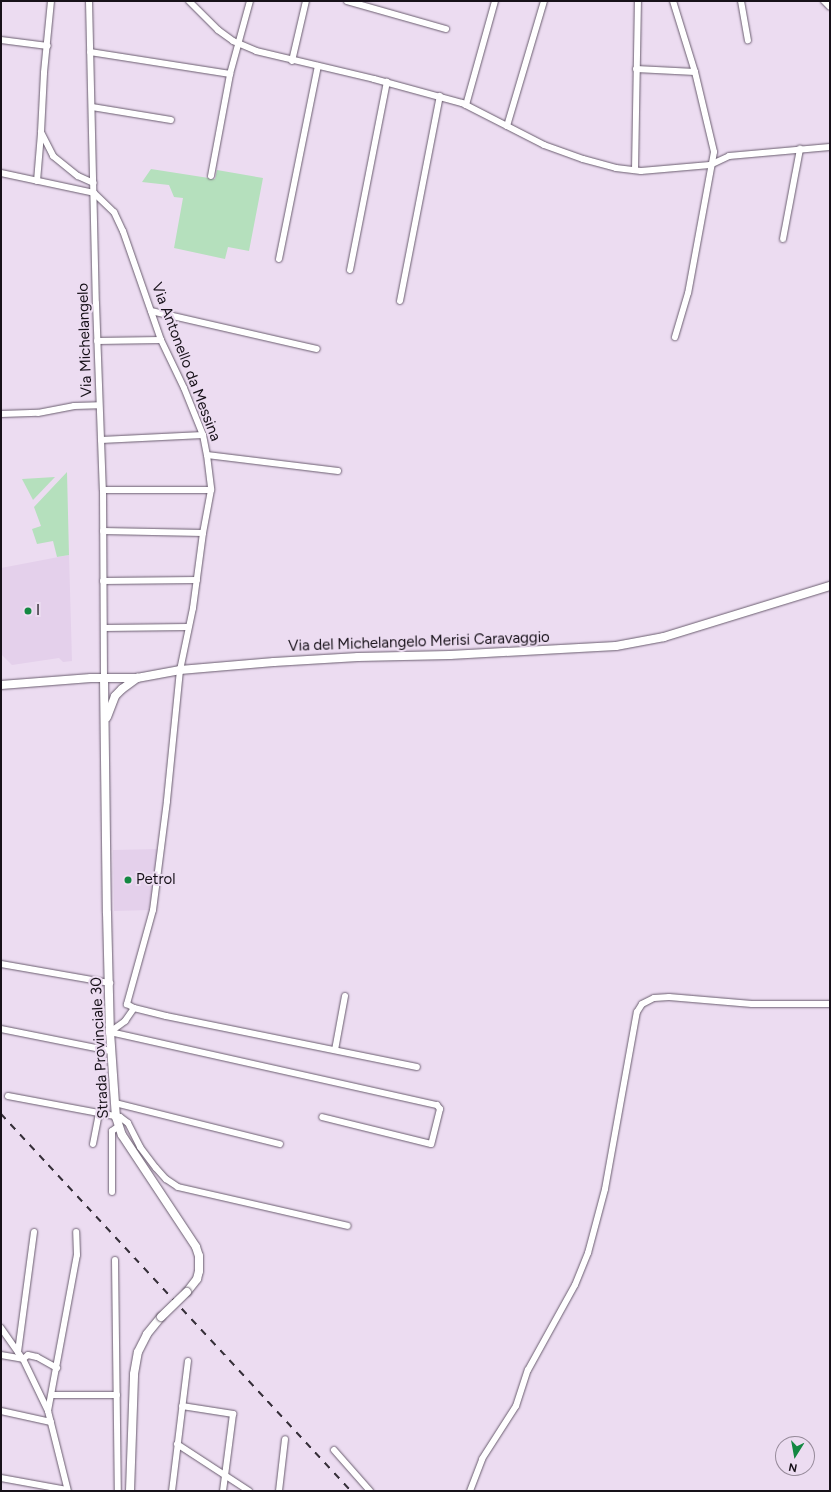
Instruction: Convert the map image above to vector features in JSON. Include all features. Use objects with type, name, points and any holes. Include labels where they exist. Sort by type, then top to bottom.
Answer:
[{"type":"street","points":[[37,181],[51,1]]},
{"type":"street","name":"Via Michelangelo","points":[[89,1],[97,341],[101,440],[104,678]]},
{"type":"street","points":[[189,1],[218,30],[238,43],[256,51],[440,96],[466,105],[544,145],[582,159],[616,168],[635,170],[710,165],[729,156],[830,147]]},
{"type":"street","points":[[211,176],[230,74],[250,1]]},
{"type":"street","points":[[292,61],[306,1]]},
{"type":"street","points":[[347,1],[446,29]]},
{"type":"street","points":[[466,105],[495,1]]},
{"type":"street","points":[[507,126],[544,1]]},
{"type":"street","points":[[635,170],[638,1]]},
{"type":"street","points":[[673,1],[695,72],[714,152],[710,165],[688,293],[675,337]]},
{"type":"street","points":[[741,1],[748,40]]},
{"type":"street","points":[[824,1],[830,8]]},
{"type":"street","points":[[1,40],[48,46]]},
{"type":"street","points":[[90,52],[230,74]]},
{"type":"street","points":[[279,259],[318,66]]},
{"type":"street","points":[[636,70],[695,72]]},
{"type":"street","points":[[350,270],[387,82]]},
{"type":"street","points":[[400,301],[440,96]]},
{"type":"street","points":[[92,107],[171,120]]},
{"type":"street","points":[[41,132],[53,156],[78,176],[94,183]]},
{"type":"street","points":[[783,239],[800,149]]},
{"type":"street","points":[[1,173],[94,193]]},
{"type":"street","name":"Via Antonello da Messina","points":[[94,193],[114,212],[161,340],[184,388],[203,436],[211,490],[203,533],[193,608],[180,670],[167,802],[152,910],[127,1004],[134,1008]]},
{"type":"street","points":[[151,311],[317,349]]},
{"type":"street","points":[[97,341],[161,340]]},
{"type":"street","points":[[1,414],[38,413],[74,406],[100,405]]},
{"type":"street","points":[[101,440],[203,436]]},
{"type":"street","points":[[207,455],[338,471]]},
{"type":"street","points":[[102,490],[211,490]]},
{"type":"street","points":[[103,531],[203,533]]},
{"type":"street","points":[[103,581],[197,580]]},
{"type":"street","name":"Via del Michelangelo Merisi Caravaggio","points":[[1,685],[91,678],[137,678],[180,670],[274,662],[358,657],[450,655],[616,646],[664,637],[830,586]]},
{"type":"street","points":[[104,628],[188,628]]},
{"type":"street","name":"Strada Provinciale 30","points":[[104,678],[106,721],[107,913],[110,983],[110,1032],[116,1117],[128,1144],[196,1247],[199,1256],[199,1271],[197,1279],[187,1292],[161,1317],[147,1334],[138,1352],[134,1374],[130,1491]]},
{"type":"street","points":[[106,721],[115,696],[122,688],[137,678]]},
{"type":"street","points":[[1,964],[110,983]]},
{"type":"street","points":[[335,1050],[345,996]]},
{"type":"street","points":[[470,1491],[482,1459],[516,1406],[528,1370],[575,1285],[588,1253],[605,1189],[637,1012],[642,1004],[654,998],[669,997],[752,1004],[830,1004]]},
{"type":"street","points":[[110,1032],[125,1021],[134,1008],[166,1016],[418,1067]]},
{"type":"street","points":[[1,1029],[111,1051]]},
{"type":"street","points":[[110,1032],[437,1105],[440,1109],[431,1144],[322,1117]]},
{"type":"street","points":[[8,1096],[120,1118],[128,1123],[140,1147],[156,1168],[166,1179],[178,1187],[348,1226]]},
{"type":"street","points":[[115,1103],[280,1144]]},
{"type":"street","points":[[93,1144],[99,1113]]},
{"type":"street","points":[[112,1192],[112,1131],[119,1126]]},
{"type":"street","points":[[18,1352],[34,1232]]},
{"type":"street","points":[[48,1411],[77,1255],[76,1232]]},
{"type":"street","points":[[115,1260],[118,1491]]},
{"type":"street","points":[[1,1328],[23,1359],[48,1411],[52,1422],[67,1491],[1,1478]]},
{"type":"street","points":[[1,1355],[23,1359],[28,1355],[38,1357],[57,1368]]},
{"type":"street","points":[[172,1491],[188,1361]]},
{"type":"street","points":[[85,1388],[86,1395]]},
{"type":"street","points":[[52,1395],[117,1395]]},
{"type":"street","points":[[182,1406],[233,1414],[224,1491]]},
{"type":"street","points":[[1,1411],[52,1422]]},
{"type":"street","points":[[279,1491],[285,1439]]},
{"type":"street","points":[[177,1444],[249,1491]]},
{"type":"street","points":[[334,1450],[370,1491]]},
{"type":"shaded area","points":[[69,555],[72,661],[63,662],[59,658],[12,665],[1,654],[1,568]]},
{"type":"shaded area","points":[[159,849],[149,910],[114,911],[113,850]]},
{"type":"green space","points":[[151,169],[215,179],[217,170],[263,178],[249,251],[228,247],[225,259],[174,248],[183,198],[174,197],[169,185],[142,182]]},
{"type":"green space","points":[[67,472],[69,555],[57,557],[53,541],[37,544],[32,529],[41,526],[34,507]]},
{"type":"green space","points":[[55,477],[33,500],[22,479]]},
{"type":"railway","points":[[1,1114],[351,1491]]},
{"type":"place","name":"I","points":[[28,611]]},
{"type":"place","name":"Petrol","points":[[128,880]]}]
